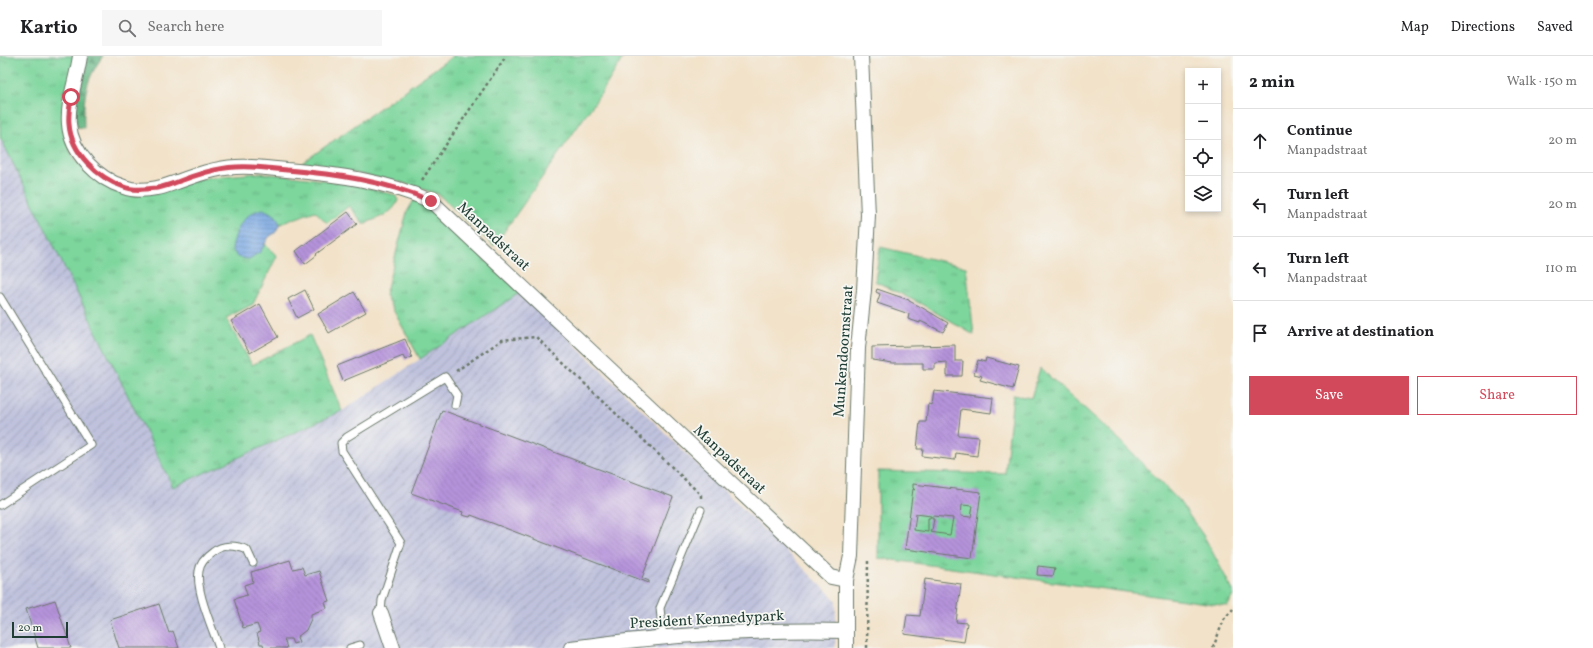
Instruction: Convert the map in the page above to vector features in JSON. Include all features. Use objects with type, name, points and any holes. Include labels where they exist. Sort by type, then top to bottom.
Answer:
[{"type":"street","name":"Manpadstraat","points":[[80,56],[69,110],[69,125],[73,143],[80,154],[90,166],[104,177],[125,188],[142,190],[159,188],[212,170],[234,167],[255,167],[338,176],[378,183],[413,193],[431,201],[831,577],[846,580]]},
{"type":"street","name":"Munkendoornstraat","points":[[846,648],[846,580],[851,556],[858,348],[864,290],[868,215],[861,56]]},
{"type":"street","points":[[381,613],[393,648]]},
{"type":"street","name":"President Kennedypark","points":[[571,648],[618,641],[663,637],[776,631],[846,631]]},
{"type":"lane","points":[[0,297],[91,445],[0,505]]},
{"type":"lane","points":[[381,613],[382,600],[401,543],[342,451],[341,443],[347,437],[445,378],[457,395],[455,406]]},
{"type":"lane","points":[[663,637],[660,608],[701,510]]},
{"type":"lane","points":[[219,648],[200,589],[199,571],[204,558],[214,550],[227,546],[240,547],[247,550],[252,563]]},
{"type":"lane","points":[[350,648],[360,645]]},
{"type":"path","points":[[413,193],[506,56]]},
{"type":"path","points":[[445,378],[502,340],[536,337],[701,495],[701,510]]},
{"type":"path","points":[[1213,648],[1224,619],[1233,610]]},
{"type":"shaded area","points":[[0,137],[173,487],[342,411],[521,292],[836,600],[835,648],[0,648]]},
{"type":"green space","points":[[0,56],[75,56],[66,139],[71,153],[79,164],[119,191],[211,177],[259,173],[356,185],[395,195],[398,200],[393,209],[364,224],[349,206],[327,223],[315,211],[280,224],[275,215],[260,252],[265,244],[277,256],[253,304],[226,318],[252,365],[310,335],[342,411],[173,487],[0,137]]},
{"type":"green space","points":[[86,56],[103,56],[92,73],[86,90],[84,128],[77,127],[75,110]]},
{"type":"green space","points":[[453,56],[624,56],[602,92],[494,246],[438,194],[400,182],[302,163]]},
{"type":"green space","points":[[414,200],[426,205],[521,292],[420,359],[385,295],[407,212]]},
{"type":"green space","points":[[880,247],[966,267],[974,335],[923,305],[875,281]]},
{"type":"green space","points":[[1040,368],[1123,443],[1179,501],[1205,538],[1233,591],[1233,595],[1228,606],[878,558],[878,471],[1005,474],[1013,395],[1031,398]]},
{"type":"water","points":[[263,209],[275,215],[280,224],[275,233],[269,237],[260,252],[249,259],[237,257],[232,249],[241,223],[256,211]]},
{"type":"building","points":[[348,212],[357,224],[316,254],[317,255],[305,264],[296,251]]},
{"type":"building","points":[[877,289],[909,300],[948,323],[943,332],[920,321],[920,323],[908,319],[909,314],[877,303],[880,294],[876,292]]},
{"type":"building","points":[[305,290],[314,309],[297,318],[288,299]]},
{"type":"building","points":[[354,292],[366,312],[329,333],[318,314]]},
{"type":"building","points":[[260,304],[278,337],[250,353],[231,321]]},
{"type":"building","points":[[405,339],[412,357],[405,360],[403,356],[343,381],[337,366]]},
{"type":"building","points":[[955,345],[955,361],[963,361],[962,376],[947,376],[947,362],[935,363],[935,369],[923,369],[923,363],[893,363],[872,360],[872,347]]},
{"type":"building","points":[[986,358],[1019,367],[1013,389],[980,380],[982,376],[974,374],[978,360],[985,362]]},
{"type":"building","points":[[934,391],[993,398],[991,413],[961,409],[958,435],[979,437],[977,456],[956,453],[955,460],[922,456],[923,449],[917,449],[920,422],[926,422],[928,404],[932,405]]},
{"type":"building","points":[[442,410],[673,497],[642,578],[649,581],[649,583],[471,515],[470,517],[462,515],[463,512],[411,493]]},
{"type":"building","points":[[913,484],[981,492],[972,558],[905,549],[913,489],[915,490],[913,488]],"holes":[[[962,505],[973,506],[971,517],[961,516]],[[916,514],[931,516],[928,518],[928,532],[914,530]],[[932,516],[953,518],[950,535],[930,532],[932,530],[934,519],[932,519]]]},
{"type":"building","points":[[290,560],[293,569],[302,567],[305,575],[319,571],[329,601],[325,602],[327,608],[311,614],[311,619],[306,630],[297,637],[299,642],[293,644],[291,639],[284,639],[287,648],[264,648],[263,644],[260,644],[257,633],[260,632],[257,624],[243,628],[234,599],[247,595],[244,585],[253,582],[251,572]]},
{"type":"building","points":[[1038,566],[1055,568],[1053,576],[1037,575]]},
{"type":"building","points":[[925,579],[961,584],[956,622],[967,623],[964,642],[904,634],[907,615],[920,616]]},
{"type":"building","points":[[55,600],[71,648],[38,648],[26,609]]},
{"type":"building","points":[[159,604],[169,633],[173,631],[179,648],[119,648],[110,620]]},
{"type":"route","points":[[71,97],[69,125],[73,143],[90,166],[104,177],[125,188],[142,190],[159,188],[212,170],[234,167],[255,167],[300,171],[378,183],[413,193],[431,201]]}]
